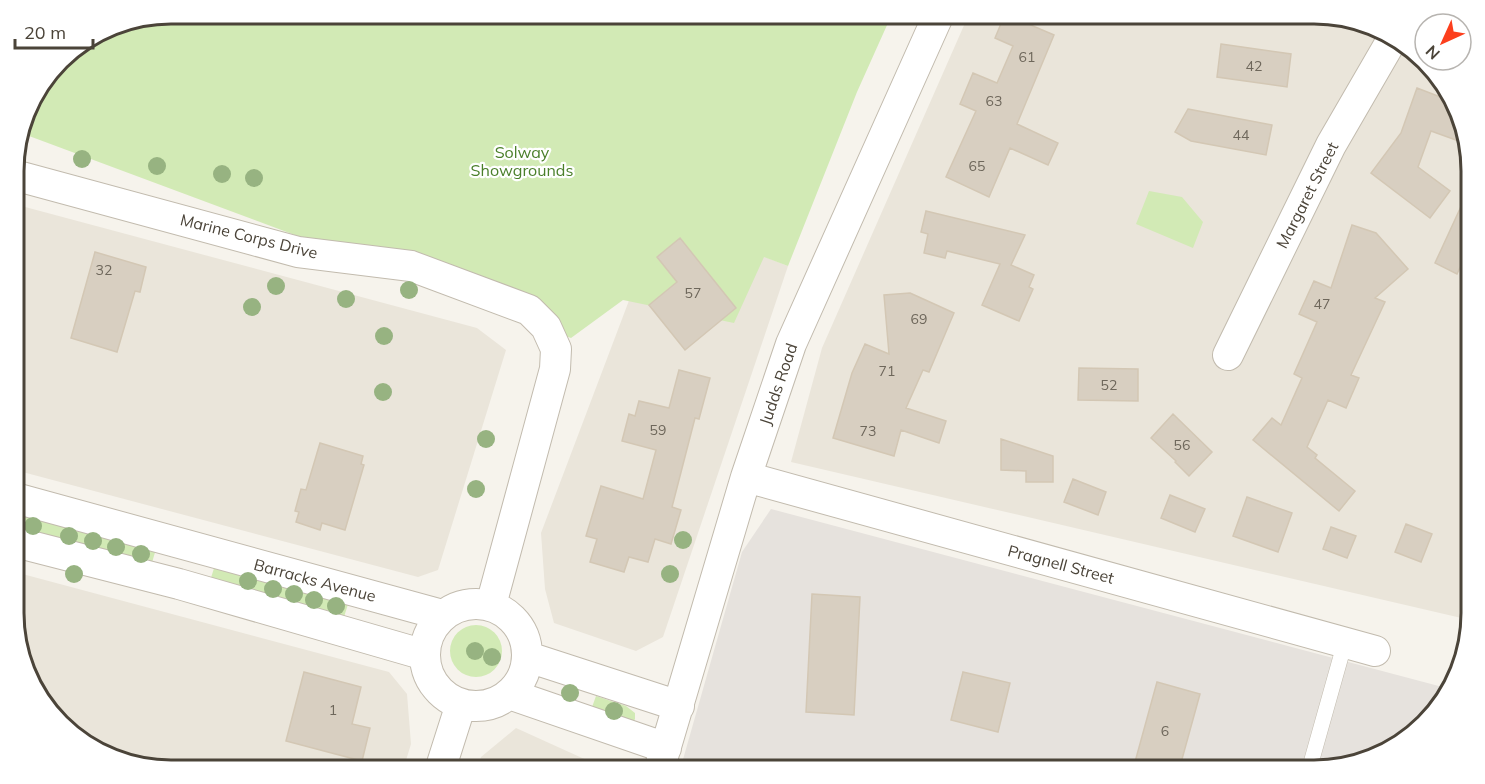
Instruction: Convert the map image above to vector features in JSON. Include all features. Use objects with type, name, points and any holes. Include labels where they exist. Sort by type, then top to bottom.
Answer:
[{"type":"street","name":"Judds Road","points":[[663,759],[746,477],[791,344],[935,24]]},
{"type":"street","name":"Margaret Street","points":[[1228,355],[1331,145],[1389,45]]},
{"type":"street","name":"Marine Corps Drive","points":[[24,178],[298,252],[411,266],[529,310],[546,327],[556,349],[555,369],[491,605]]},
{"type":"street","name":"Pragnell Street","points":[[746,477],[1375,651]]},
{"type":"street","name":"Barracks Avenue","points":[[24,500],[442,615]]},
{"type":"street","points":[[24,544],[179,584],[425,655]]},
{"type":"street","points":[[179,584],[189,545]]},
{"type":"street","points":[[474,603],[491,605],[507,613],[519,626],[526,641],[528,657],[524,674],[516,688],[503,699],[488,705],[461,704],[441,693],[430,680],[425,663],[425,645],[431,629],[442,615],[457,606],[474,603]]},
{"type":"street","points":[[528,657],[679,706]]},
{"type":"street","points":[[509,694],[663,759]]},
{"type":"street","points":[[443,760],[461,704]]},
{"type":"lane","points":[[1312,760],[1345,642]]},
{"type":"shaded area","points":[[965,24],[1323,24],[1343,27],[1379,39],[1396,49],[1413,63],[1413,72],[1424,74],[1446,106],[1456,133],[1461,171],[1461,618],[791,462],[822,348]]},
{"type":"shaded area","points":[[24,207],[477,328],[506,350],[438,570],[418,577],[24,472]]},
{"type":"shaded area","points":[[661,216],[788,266],[663,637],[636,651],[554,623],[545,589],[541,533]]},
{"type":"shaded area","points":[[771,509],[1441,687],[1424,710],[1396,735],[1361,752],[1323,760],[683,760],[742,552]]},
{"type":"shaded area","points":[[24,574],[389,672],[407,694],[411,744],[406,760],[171,760],[142,757],[106,745],[67,717],[54,702],[35,669],[25,632]]},
{"type":"shaded area","points":[[516,728],[587,760],[480,760]]},
{"type":"green space","name":"Solway Showgrounds","points":[[888,24],[857,92],[788,266],[764,257],[734,323],[623,300],[571,338],[28,136],[35,115],[54,82],[89,49],[115,35],[152,25]]},
{"type":"green space","points":[[1149,191],[1182,197],[1203,222],[1193,248],[1136,224]]},
{"type":"green space","points":[[24,514],[156,549],[151,566],[24,532]]},
{"type":"green space","points":[[215,565],[349,601],[344,617],[210,581]]},
{"type":"green space","points":[[476,625],[486,627],[494,633],[500,641],[502,651],[500,661],[494,669],[486,675],[476,677],[466,675],[458,669],[452,661],[450,651],[452,641],[458,633],[466,627]]},
{"type":"green space","points":[[596,696],[626,706],[635,713],[634,721],[591,710]]},
{"type":"building","points":[[1001,24],[1028,24],[1054,35],[1017,124],[1058,143],[1048,165],[1010,148],[989,197],[946,177],[976,111],[960,104],[973,73],[997,83],[1013,46],[995,38]]},
{"type":"building","points":[[1221,44],[1291,54],[1287,87],[1217,77]]},
{"type":"building","points":[[1417,88],[1441,97],[1458,141],[1431,131],[1418,167],[1450,191],[1430,218],[1371,173],[1401,133]]},
{"type":"building","points":[[1188,109],[1272,125],[1266,155],[1191,141],[1175,132]]},
{"type":"building","points":[[1461,207],[1461,265],[1457,274],[1435,263]]},
{"type":"building","points":[[926,211],[1025,235],[1011,265],[1034,275],[1029,287],[1033,289],[1019,321],[982,305],[1000,264],[947,251],[945,258],[924,253],[928,234],[921,232]]},
{"type":"building","points":[[1352,225],[1376,233],[1408,269],[1375,298],[1385,302],[1351,375],[1359,378],[1346,408],[1328,400],[1307,447],[1317,455],[1315,458],[1355,491],[1339,511],[1253,440],[1272,418],[1281,425],[1302,378],[1294,374],[1317,322],[1299,314],[1314,281],[1331,288]]},
{"type":"building","points":[[680,238],[736,308],[685,350],[649,305],[677,282],[657,257]]},
{"type":"building","points":[[95,252],[146,267],[140,292],[135,291],[117,352],[71,338]]},
{"type":"building","points":[[910,293],[954,313],[929,372],[923,370],[906,408],[946,421],[939,443],[901,430],[894,456],[833,438],[852,373],[865,344],[889,354],[884,295]]},
{"type":"building","points":[[1079,368],[1138,369],[1138,401],[1078,400]]},
{"type":"building","points":[[679,370],[710,378],[699,419],[695,418],[672,507],[681,510],[671,544],[655,539],[648,562],[629,557],[624,572],[590,562],[597,539],[586,536],[601,486],[643,499],[656,450],[622,441],[629,414],[635,416],[639,401],[669,408]]},
{"type":"building","points":[[1173,414],[1212,452],[1189,476],[1151,438]]},
{"type":"building","points":[[1001,439],[1053,456],[1053,482],[1026,482],[1026,471],[1001,470]]},
{"type":"building","points":[[320,443],[363,456],[361,464],[364,465],[345,530],[322,523],[320,530],[296,522],[299,512],[295,511],[301,489],[306,490]]},
{"type":"building","points":[[1073,479],[1106,492],[1098,515],[1064,502]]},
{"type":"building","points":[[1170,495],[1205,509],[1195,532],[1161,518]]},
{"type":"building","points":[[1247,497],[1292,513],[1278,552],[1233,536]]},
{"type":"building","points":[[1406,524],[1432,534],[1421,562],[1395,552]]},
{"type":"building","points":[[1331,527],[1356,536],[1347,558],[1323,549]]},
{"type":"building","points":[[812,594],[860,597],[854,715],[806,712]]},
{"type":"building","points":[[304,672],[361,687],[352,724],[370,728],[362,760],[286,741]]},
{"type":"building","points":[[963,672],[1010,683],[998,732],[951,720]]},
{"type":"building","points":[[1157,682],[1200,694],[1182,760],[1136,760]]}]
